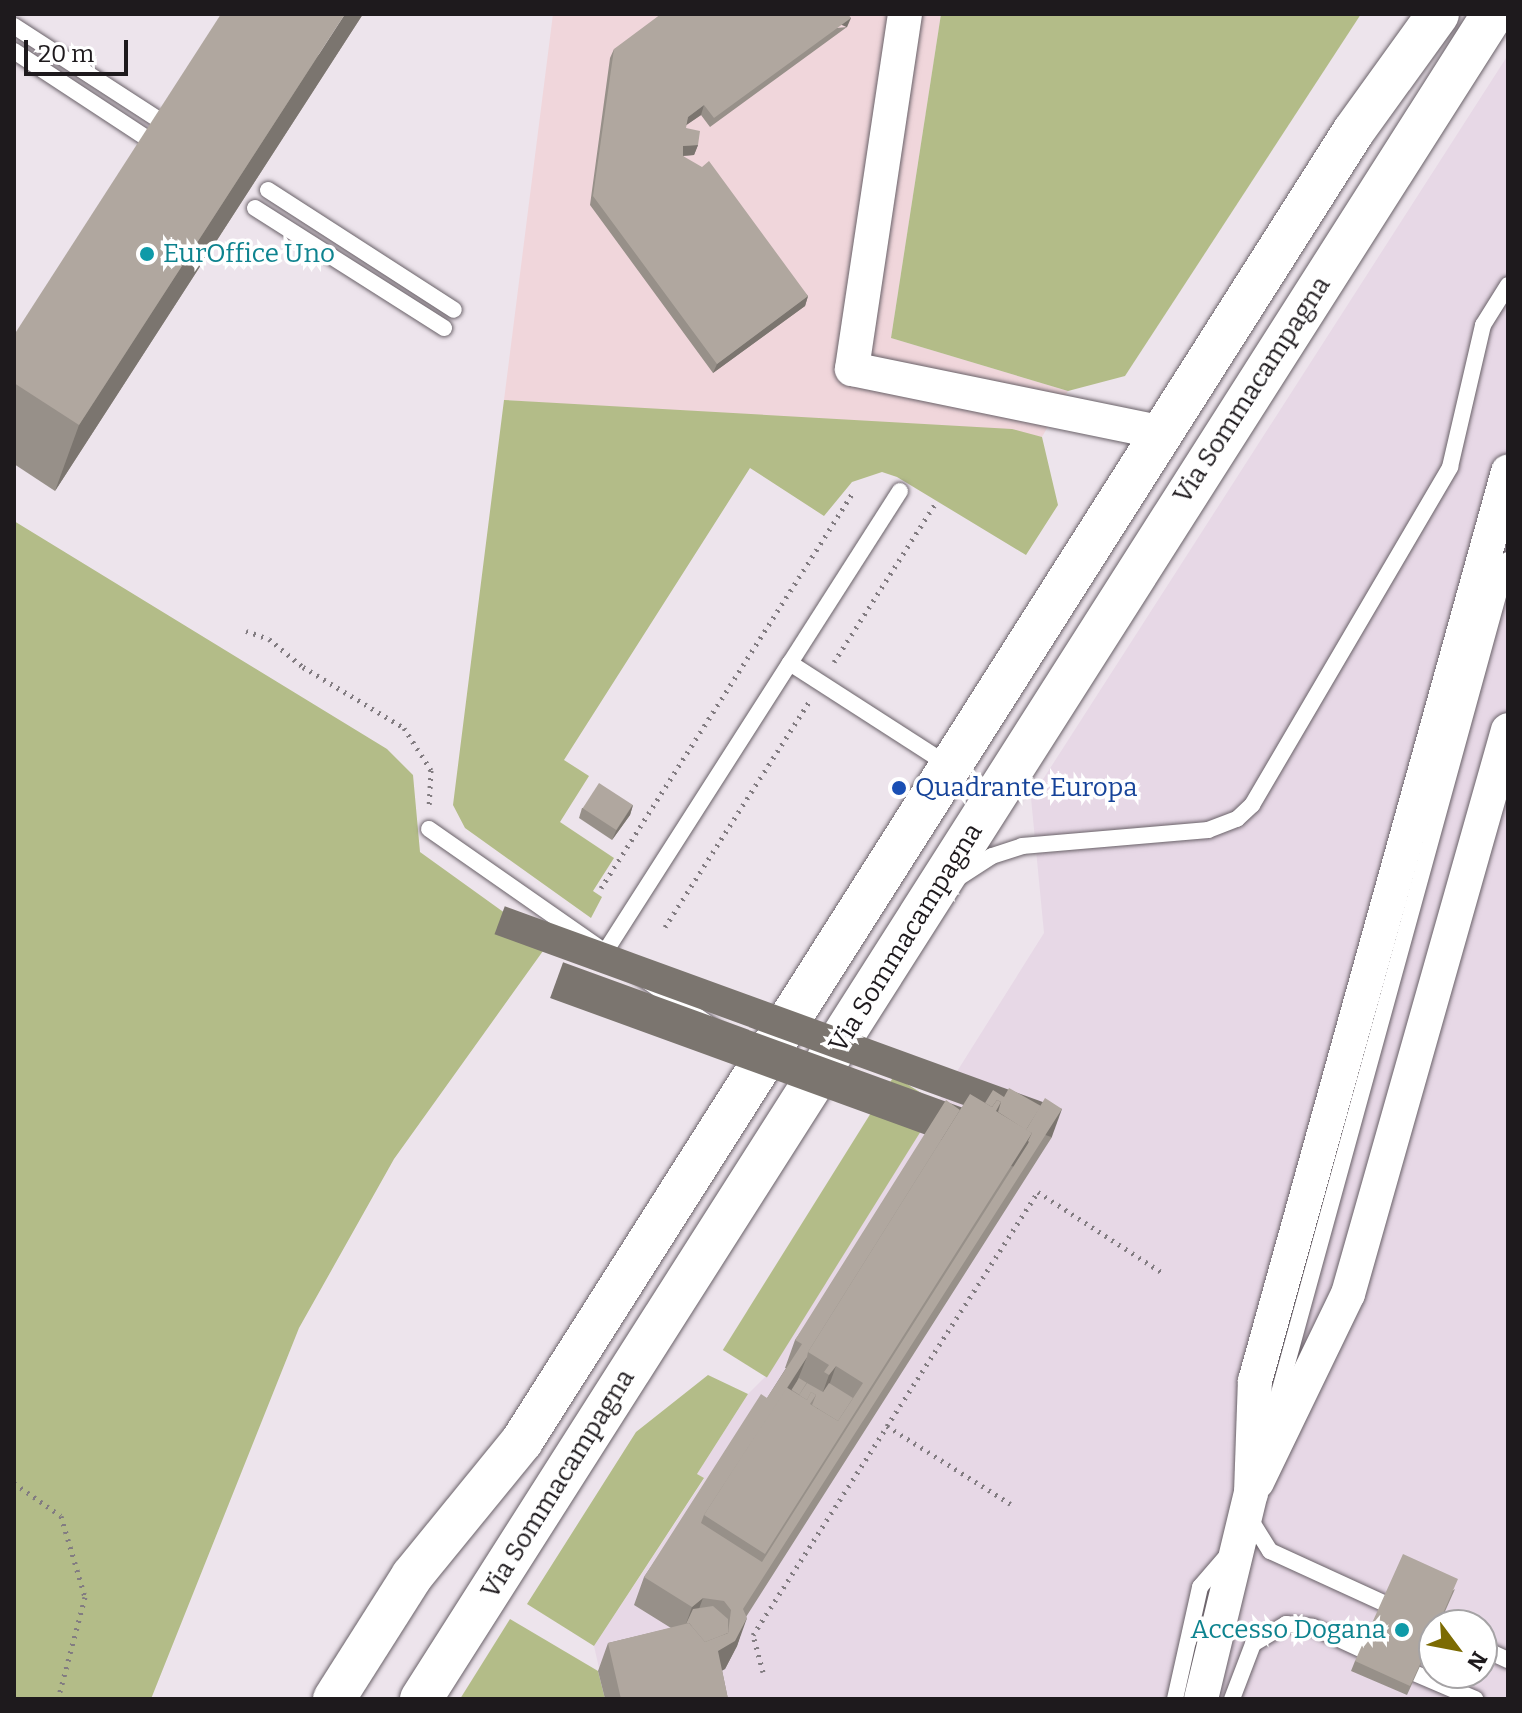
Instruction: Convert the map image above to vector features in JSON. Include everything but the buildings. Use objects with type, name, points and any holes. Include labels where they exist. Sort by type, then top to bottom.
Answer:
[{"type":"street","name":"Via Sommacampagna","points":[[905,14],[852,369],[1163,433]]},
{"type":"street","points":[[1353,132],[1417,14]]},
{"type":"street","name":"Via Sommacampagna","points":[[334,1699],[412,1576],[522,1441],[1353,132],[1438,14]]},
{"type":"street","name":"Via Sommacampagna","points":[[421,1699],[1493,14]]},
{"type":"street","points":[[1201,1699],[1250,1498],[1255,1381],[1508,472]]},
{"type":"street","points":[[1250,1498],[1348,1294],[1508,730]]},
{"type":"lane","points":[[14,26],[178,132]]},
{"type":"lane","points":[[14,51],[166,151]]},
{"type":"lane","points":[[268,190],[454,310]]},
{"type":"lane","points":[[255,208],[444,328]]},
{"type":"lane","points":[[920,916],[965,872],[992,856],[1022,846],[1208,830],[1237,819],[1252,805],[1450,467],[1483,325],[1508,285]]},
{"type":"lane","points":[[605,952],[900,491]]},
{"type":"lane","points":[[1418,1619],[1270,1551],[1253,1530],[1250,1498],[1508,560]]},
{"type":"lane","points":[[790,663],[951,766]]},
{"type":"lane","points":[[429,829],[762,1062]]},
{"type":"lane","points":[[1175,1699],[1200,1587],[1240,1538]]},
{"type":"lane","points":[[1232,1699],[1253,1644],[1286,1624],[1313,1627],[1475,1699]]},
{"type":"path","points":[[601,888],[853,493]]},
{"type":"path","points":[[834,662],[935,504]]},
{"type":"path","points":[[246,631],[269,639],[303,667],[404,728],[431,770],[429,829]]},
{"type":"path","points":[[665,927],[809,701]]},
{"type":"path","points":[[763,1672],[753,1635],[1038,1192],[1161,1272]]},
{"type":"path","points":[[887,1426],[1011,1504]]},
{"type":"path","points":[[14,1483],[61,1516],[85,1597],[58,1699]]},
{"type":"shaded area","points":[[553,14],[941,14],[891,338],[1068,391],[1042,437],[504,400]]},
{"type":"shaded area","points":[[1508,55],[1508,1699],[606,1699],[594,1646],[704,1479],[697,1474],[748,1394],[765,1377],[1044,933],[1031,798]]},
{"type":"green space","points":[[941,14],[1361,14],[1125,376],[1068,391],[891,338]]},
{"type":"green space","points":[[504,400],[1012,429],[1042,437],[1058,505],[1026,555],[897,477],[882,472],[852,482],[824,516],[750,468],[564,760],[589,776],[560,822],[614,858],[593,891],[602,897],[591,918],[465,828],[453,805]]},
{"type":"green space","points":[[14,521],[387,749],[413,775],[420,852],[548,944],[394,1159],[299,1328],[151,1699],[14,1699]]},
{"type":"green space","points":[[894,1076],[938,1104],[767,1377],[723,1350]]},
{"type":"green space","points":[[708,1375],[748,1394],[697,1474],[704,1478],[594,1646],[527,1604],[636,1432]]},
{"type":"green space","points":[[510,1619],[598,1671],[605,1699],[460,1699]]},
{"type":"place","name":"EurOffice Uno","points":[[147,254]]},
{"type":"place","name":"Quadrante Europa","points":[[899,788]]},
{"type":"place","name":"Accesso Dogana","points":[[1402,1630]]}]
